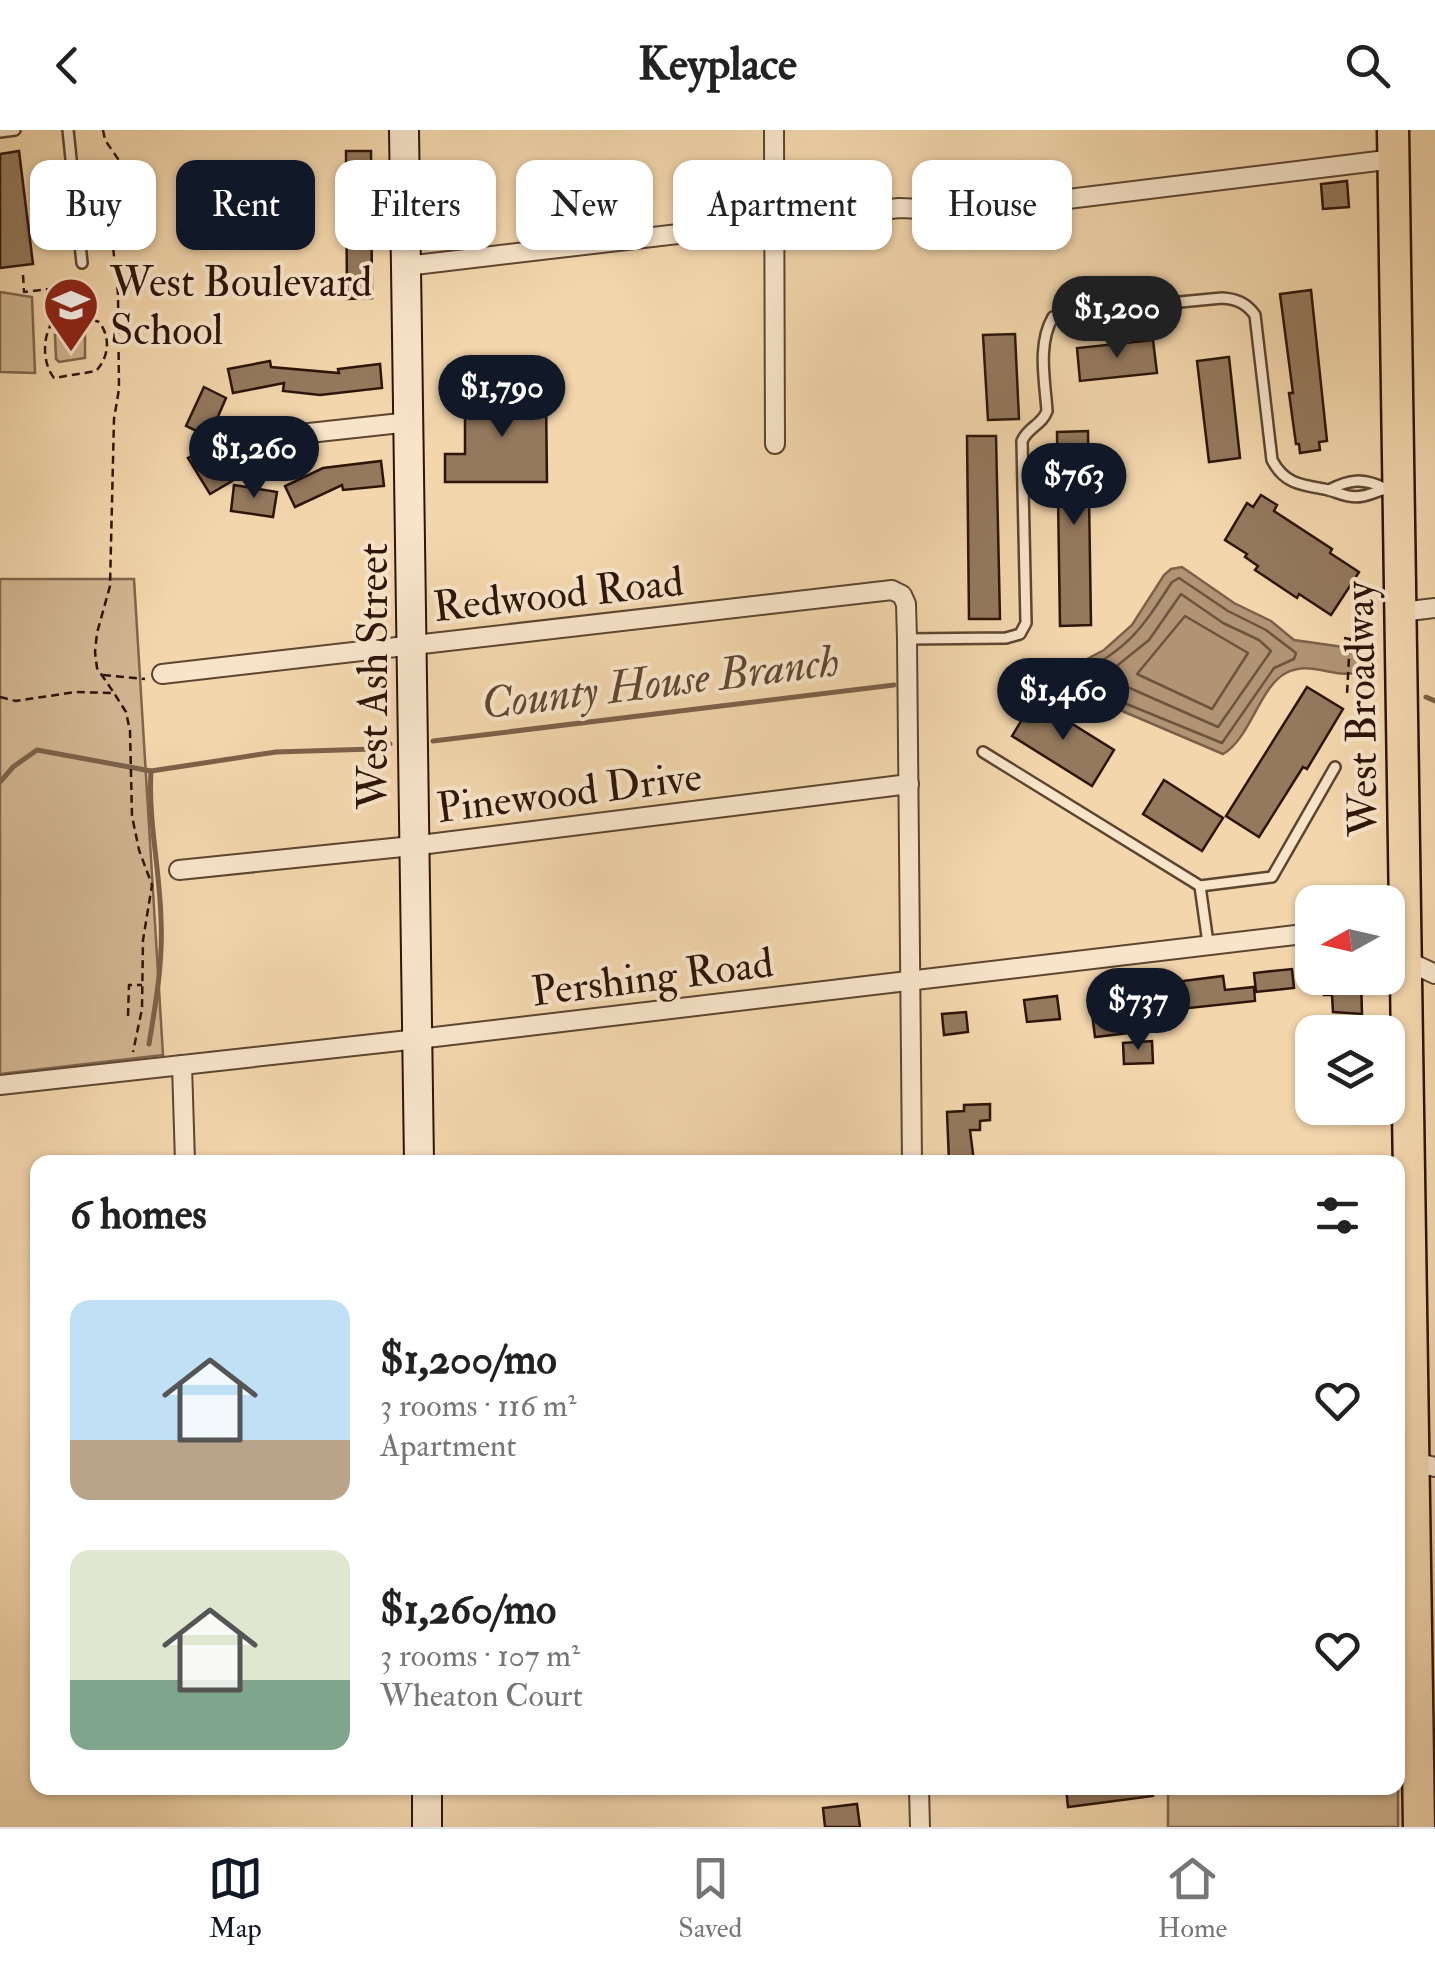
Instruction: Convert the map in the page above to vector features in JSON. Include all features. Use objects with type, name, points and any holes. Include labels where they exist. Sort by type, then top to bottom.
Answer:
[{"type":"main road","name":"West Broadway","points":[[1393,145],[1392,488],[1400,612],[1397,885]]},
{"type":"main road","name":"West Broadway","points":[[1404,1155],[1405,957]]},
{"type":"main road","name":"West Broadway","points":[[1405,1221],[1425,1465],[1427,1782],[1419,1827]]},
{"type":"street","name":"West Ash Street","points":[[404,130],[419,1155]]},
{"type":"street","points":[[774,130],[774,160]]},
{"type":"street","points":[[892,209],[970,212],[1393,145]]},
{"type":"street","points":[[406,266],[673,235]]},
{"type":"street","points":[[775,250],[775,444]]},
{"type":"street","points":[[263,438],[410,422]]},
{"type":"street","name":"Redwood Road","points":[[162,674],[892,590],[902,595],[906,604],[907,639]]},
{"type":"street","points":[[1400,612],[1435,608]]},
{"type":"street","points":[[907,639],[912,1155]]},
{"type":"street","name":"Pinewood Drive","points":[[179,870],[412,846],[908,784]]},
{"type":"street","name":"Pershing Road","points":[[0,1085],[418,1040],[1295,935]]},
{"type":"street","points":[[1406,960],[1435,974]]},
{"type":"street","points":[[182,1065],[186,1155]]},
{"type":"street","points":[[427,1795],[427,1827]]},
{"type":"street","points":[[920,1795],[920,1827]]},
{"type":"lane","points":[[0,132],[14,130]]},
{"type":"lane","points":[[68,130],[82,263]]},
{"type":"lane","points":[[907,639],[1006,638],[1020,634],[1026,623],[1022,441],[1026,433],[1044,421],[1047,411],[1043,344],[1053,317],[1064,313],[1235,299],[1248,306],[1255,316],[1272,460],[1279,473],[1292,482],[1348,497],[1392,488]]},
{"type":"lane","points":[[1328,490],[1346,481],[1367,480],[1392,488]]},
{"type":"lane","points":[[983,752],[1200,886],[1272,877],[1336,767]]},
{"type":"lane","points":[[1200,886],[1208,943]]},
{"type":"path","points":[[102,130],[124,169],[122,179],[108,198],[118,294],[119,376],[114,419],[110,586],[96,634],[97,668],[126,712],[132,816],[152,884],[142,940],[144,985],[132,1056]]},
{"type":"path","points":[[23,275],[24,292],[49,289],[51,310],[46,343],[51,376],[85,375],[96,370],[106,350],[104,328],[92,318],[59,318],[50,325]]},
{"type":"path","points":[[51,310],[59,318]]},
{"type":"path","points":[[50,325],[57,333]]},
{"type":"path","points":[[1344,638],[1350,638],[1347,694]]},
{"type":"path","points":[[102,675],[133,680],[162,674]]},
{"type":"path","points":[[0,697],[16,702],[74,692],[114,694]]},
{"type":"path","points":[[128,1016],[129,984],[144,985]]},
{"type":"shaded area","points":[[0,292],[32,297],[35,373],[0,372]]},
{"type":"shaded area","points":[[80,329],[85,333],[85,358],[59,362],[55,335]]},
{"type":"shaded area","points":[[0,579],[134,579],[163,1055],[0,1074]]},
{"type":"shaded area","points":[[1168,1795],[1398,1795],[1398,1827],[1168,1827]]},
{"type":"water","points":[[1182,567],[1234,603],[1271,621],[1294,640],[1357,649],[1371,668],[1348,674],[1307,668],[1286,673],[1269,689],[1241,737],[1223,754],[1094,699],[1048,689],[1051,678],[1104,650],[1132,625],[1164,575]]},
{"type":"building","name":"West Boulevard School","points":[[19,151],[33,264],[0,268],[0,154]]},
{"type":"building","points":[[346,151],[371,151],[371,160],[346,160]]},
{"type":"building","points":[[1347,181],[1349,207],[1323,209],[1321,184]]},
{"type":"building","points":[[347,250],[372,250],[372,298],[347,299]]},
{"type":"building","points":[[1311,290],[1327,441],[1319,442],[1320,450],[1300,453],[1289,393],[1293,393],[1280,294]]},
{"type":"building","points":[[1015,334],[1019,419],[988,420],[983,335]]},
{"type":"building","points":[[1153,340],[1157,373],[1080,381],[1077,348]]},
{"type":"building","points":[[1229,357],[1240,458],[1209,462],[1197,361]]},
{"type":"building","points":[[270,361],[271,367],[339,373],[338,369],[380,364],[382,388],[320,395],[283,391],[284,383],[233,393],[228,369]]},
{"type":"building","points":[[204,387],[226,398],[209,437],[186,426]]},
{"type":"building","points":[[465,393],[546,396],[547,482],[445,482],[445,454],[465,454]]},
{"type":"building","points":[[1088,431],[1091,625],[1060,626],[1057,432]]},
{"type":"building","points":[[967,436],[996,436],[1000,619],[969,619]]},
{"type":"building","points":[[211,445],[232,481],[210,494],[188,458]]},
{"type":"building","points":[[381,461],[384,486],[343,490],[342,485],[295,507],[285,486],[323,468]]},
{"type":"building","points":[[234,485],[277,492],[273,517],[231,511]]},
{"type":"building","points":[[1261,495],[1277,505],[1274,511],[1359,572],[1331,615],[1255,570],[1258,566],[1245,557],[1247,554],[1225,540],[1247,503],[1253,507]]},
{"type":"building","points":[[1307,687],[1343,709],[1259,837],[1226,816]]},
{"type":"building","points":[[1034,700],[1114,750],[1092,786],[1012,736]]},
{"type":"building","points":[[1164,780],[1223,818],[1202,851],[1143,814]]},
{"type":"building","points":[[1292,969],[1294,988],[1256,992],[1254,973]]},
{"type":"building","points":[[1223,976],[1225,990],[1254,987],[1255,1001],[1171,1010],[1167,983]]},
{"type":"building","points":[[1332,995],[1361,995],[1362,1014],[1333,1012]]},
{"type":"building","points":[[1057,996],[1060,1019],[1027,1022],[1024,1000]]},
{"type":"building","points":[[1127,1006],[1130,1033],[1095,1037],[1092,1013]]},
{"type":"building","points":[[966,1012],[968,1032],[944,1035],[942,1014]]},
{"type":"building","points":[[1152,1041],[1153,1063],[1124,1064],[1123,1043]]},
{"type":"building","points":[[990,1104],[990,1120],[980,1121],[980,1130],[970,1130],[973,1155],[949,1155],[947,1112],[964,1111],[964,1105]]},
{"type":"building","points":[[1067,1795],[1153,1795],[1153,1796],[1068,1807]]},
{"type":"building","points":[[857,1804],[860,1827],[825,1827],[823,1808]]},
{"type":"waterway","name":"County House Branch","points":[[433,741],[894,685]]},
{"type":"waterway","points":[[1426,697],[1435,701]]},
{"type":"waterway","name":"County House Branch","points":[[149,1044],[161,936],[151,771],[276,752],[373,749],[390,744]]},
{"type":"waterway","points":[[0,782],[37,750],[151,771]]},
{"type":"place","name":"West Boulevard School","points":[[71,354]]}]
